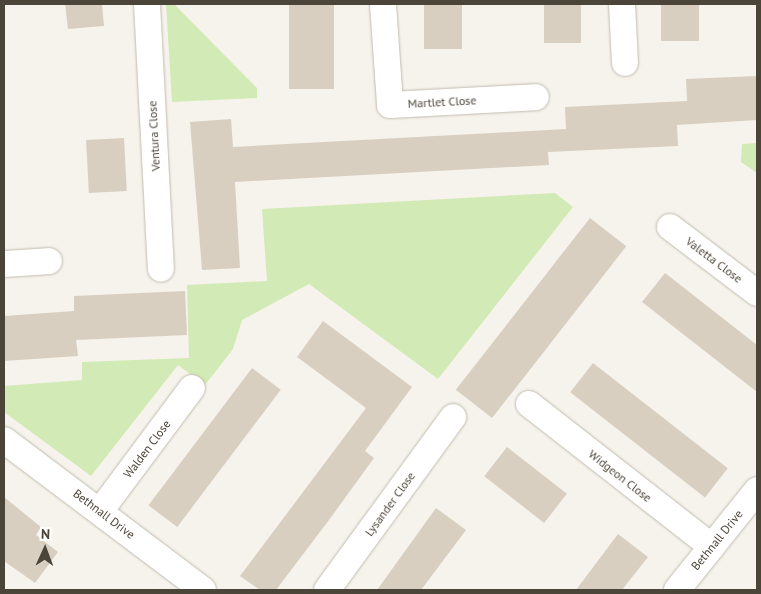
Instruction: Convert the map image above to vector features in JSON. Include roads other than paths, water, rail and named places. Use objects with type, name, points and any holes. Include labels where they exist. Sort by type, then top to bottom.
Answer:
[{"type":"street","name":"Ventura Close","points":[[147,4],[161,269]]},
{"type":"street","name":"Martlet Close","points":[[383,4],[390,105],[536,97]]},
{"type":"street","points":[[622,4],[625,63]]},
{"type":"street","name":"Valetta Close","points":[[670,227],[757,293]]},
{"type":"street","points":[[4,264],[49,260]]},
{"type":"street","name":"Walden Close","points":[[101,510],[192,388]]},
{"type":"street","name":"Widgeon Close","points":[[529,404],[712,547]]},
{"type":"street","name":"Lysander Close","points":[[327,590],[453,417]]},
{"type":"street","name":"Bethnall Drive","points":[[6,447],[101,510],[200,589]]},
{"type":"street","name":"Bethnall Drive","points":[[677,590],[757,490]]}]
